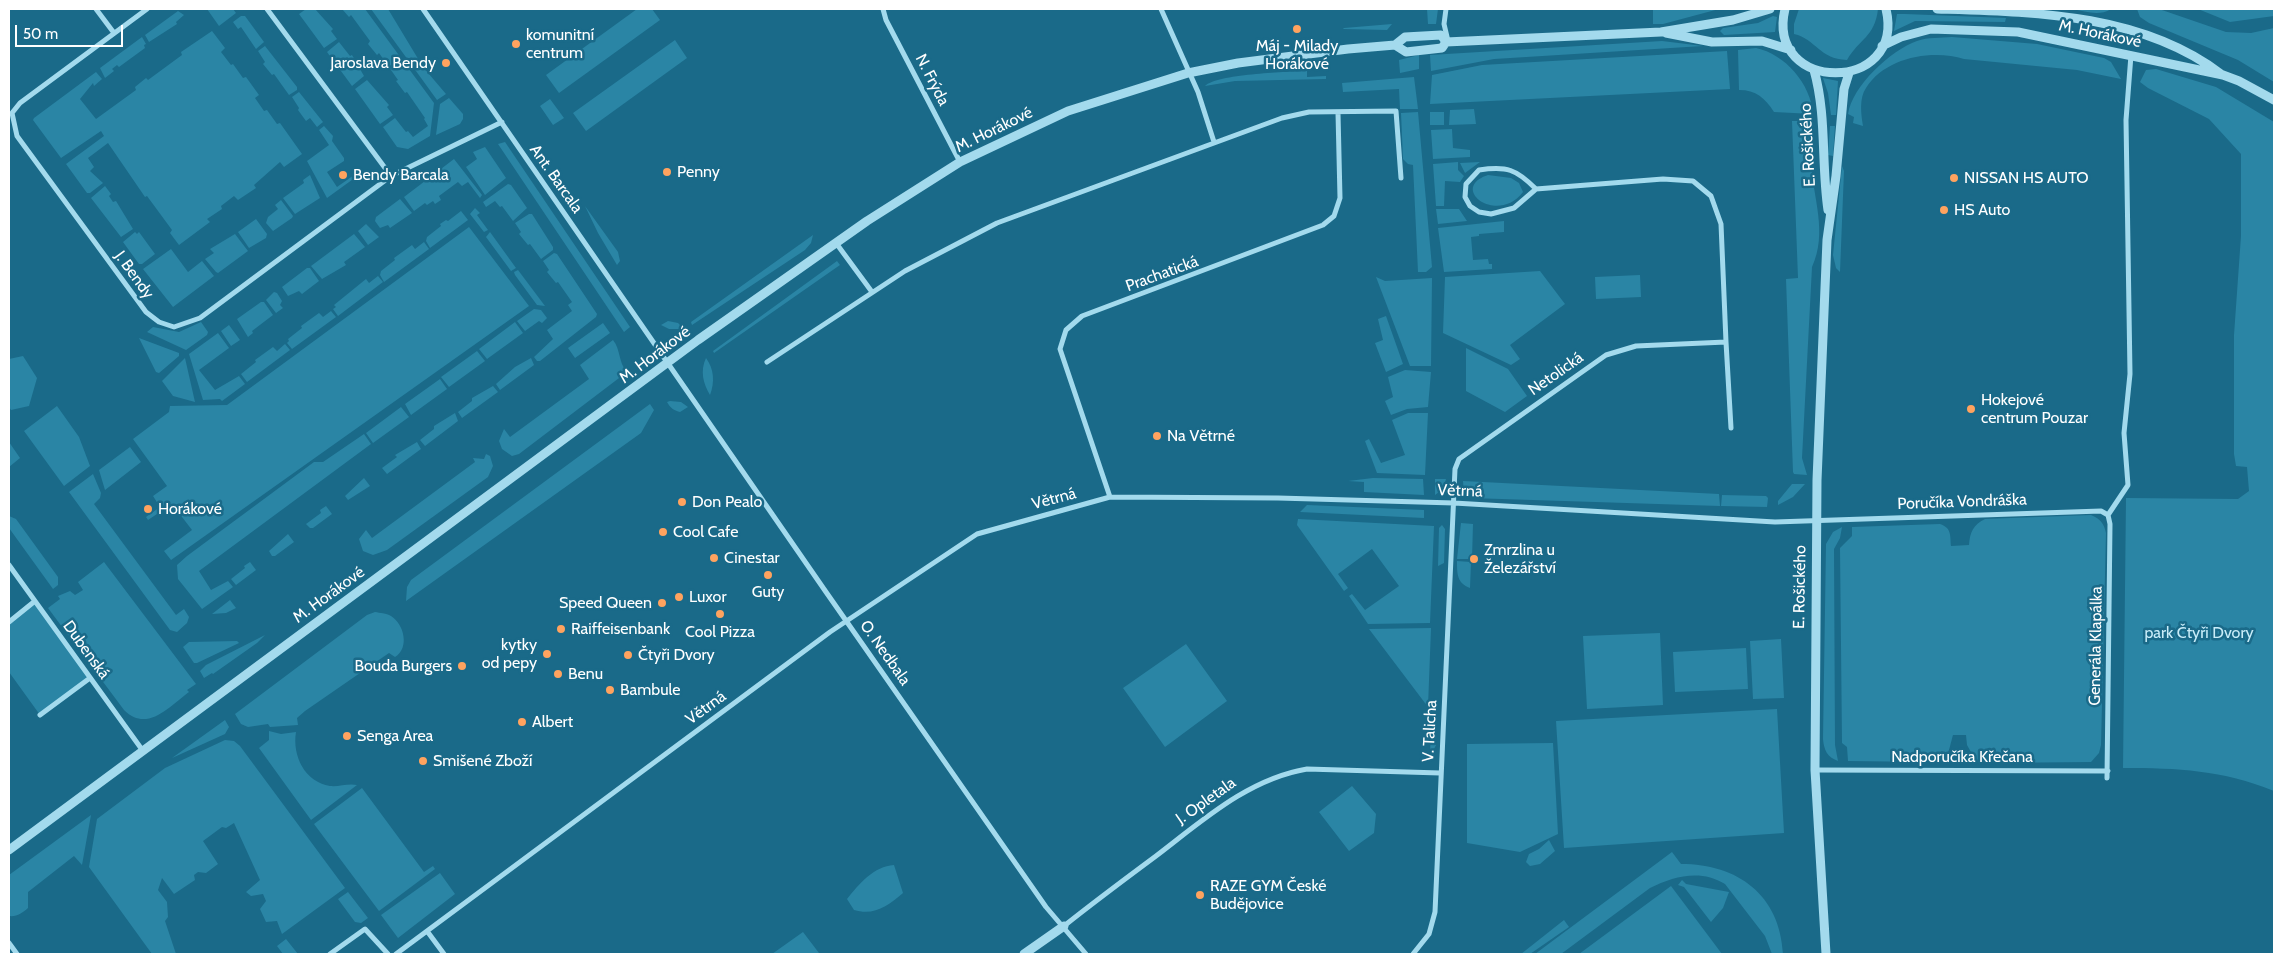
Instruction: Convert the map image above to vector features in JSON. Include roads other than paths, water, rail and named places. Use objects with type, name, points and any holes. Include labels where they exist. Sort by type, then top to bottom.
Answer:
[{"type":"street","points":[[96,9],[114,33]]},
{"type":"street","name":"J. Bendy","points":[[147,9],[20,103],[12,113],[17,136],[146,312],[159,322],[174,327],[200,318],[391,176],[502,122]]},
{"type":"street","points":[[267,9],[391,176]]},
{"type":"street","name":"Ant. Barcala","points":[[423,9],[668,364]]},
{"type":"street","name":"N. Frýda","points":[[882,9],[960,162]]},
{"type":"street","points":[[1161,9],[1198,92],[1214,142]]},
{"type":"street","points":[[1446,9],[1444,24],[1447,42]]},
{"type":"street","name":"M. Horákové","points":[[1394,45],[1406,52],[1442,48],[1447,42],[1661,32],[1733,20],[1770,9]]},
{"type":"street","points":[[1784,9],[1782,18],[1784,34],[1791,50],[1801,62],[1814,70],[1831,74],[1850,73],[1874,58],[1888,32],[1886,9]]},
{"type":"street","name":"M. Horákové","points":[[1937,9],[2035,12],[2103,24],[2163,42],[2202,59],[2223,76]]},
{"type":"street","name":"M. Horákové","points":[[1882,46],[1901,36],[1931,29],[1975,29],[2018,32],[2131,55],[2239,80],[2274,100]]},
{"type":"street","name":"M. Horákové","points":[[1661,32],[1712,42],[1762,41],[1791,50]]},
{"type":"street","name":"M. Horákové","points":[[9,850],[836,242],[960,162],[1068,111],[1188,73],[1298,55],[1394,45],[1405,37],[1441,35],[1447,42]]},
{"type":"street","points":[[2108,515],[2128,485],[2124,434],[2130,374],[2126,120],[2131,55]]},
{"type":"street","name":"E. Rošického","points":[[1814,70],[1821,101],[1824,183],[1829,220]]},
{"type":"street","name":"E. Rošického","points":[[1826,954],[1816,770],[1816,521],[1829,220],[1844,89],[1850,73]]},
{"type":"street","points":[[767,362],[905,271],[996,223],[1282,118],[1309,112],[1396,111],[1401,178]]},
{"type":"street","name":"Prachatická","points":[[1110,497],[1060,349],[1066,330],[1082,316],[1323,225],[1334,216],[1340,198],[1338,112]]},
{"type":"street","points":[[1536,189],[1524,177],[1502,167],[1479,170],[1466,184],[1466,197],[1470,206],[1479,212],[1491,214],[1514,208],[1536,189],[1663,179],[1693,182],[1711,196],[1721,224],[1731,428]]},
{"type":"street","points":[[836,242],[872,292]]},
{"type":"street","name":"Netolická","points":[[1454,503],[1455,469],[1458,459],[1606,355],[1636,346],[1726,342]]},
{"type":"street","name":"O. Nedbala","points":[[668,364],[1046,906],[1086,954]]},
{"type":"street","name":"Větrná","points":[[396,954],[846,620],[977,534],[1110,497],[1278,498],[1454,503],[1775,522],[1816,521]]},
{"type":"street","name":"V. Talicha","points":[[1413,954],[1429,934],[1435,912],[1454,503]]},
{"type":"street","name":"Poručíka Vondráška","points":[[1816,521],[1846,518],[2101,511],[2108,515]]},
{"type":"street","name":"Generála Klapálka","points":[[2107,778],[2110,529],[2108,515]]},
{"type":"street","name":"Dubenská","points":[[9,565],[143,751]]},
{"type":"street","points":[[9,622],[35,602]]},
{"type":"street","points":[[40,715],[90,678]]},
{"type":"street","name":"J. Opletala","points":[[1024,954],[1230,801],[1266,779],[1307,768],[1440,773]]},
{"type":"street","name":"Nadporučíka Křečana","points":[[1816,770],[2108,771]]},
{"type":"street","points":[[330,954],[365,929],[388,954]]},
{"type":"street","points":[[427,931],[444,954]]},
{"type":"street","points":[[9,943],[17,954]]},
{"type":"place","name":"Máj - Milady Horákové","points":[[1297,29]]},
{"type":"place","name":"komunitní centrum","points":[[516,44]]},
{"type":"place","name":"Jaroslava Bendy","points":[[446,63]]},
{"type":"place","name":"Penny","points":[[667,172]]},
{"type":"place","name":"Bendy Barcala","points":[[343,175]]},
{"type":"place","name":"NISSAN HS AUTO","points":[[1954,178]]},
{"type":"place","name":"HS Auto","points":[[1944,210]]},
{"type":"place","name":"Hokejové centrum Pouzar","points":[[1971,409]]},
{"type":"place","name":"Na Větrné","points":[[1157,436]]},
{"type":"place","name":"Don Pealo","points":[[682,502]]},
{"type":"place","name":"Horákové","points":[[148,509]]},
{"type":"place","name":"Cool Cafe","points":[[663,532]]},
{"type":"place","name":"Cinestar","points":[[714,558]]},
{"type":"place","name":"Zmrzlina u Železářství","points":[[1474,559]]},
{"type":"place","name":"Guty","points":[[768,575]]},
{"type":"place","name":"Luxor","points":[[679,597]]},
{"type":"place","name":"Speed Queen","points":[[662,603]]},
{"type":"place","name":"Cool Pizza","points":[[720,614]]},
{"type":"place","name":"Raiffeisenbank","points":[[561,629]]},
{"type":"place","name":"kytky od pepy","points":[[547,654]]},
{"type":"place","name":"Čtyři Dvory","points":[[628,655]]},
{"type":"place","name":"Bouda Burgers","points":[[462,666]]},
{"type":"place","name":"Benu","points":[[558,674]]},
{"type":"place","name":"Bambule","points":[[610,690]]},
{"type":"place","name":"Albert","points":[[522,722]]},
{"type":"place","name":"Senga Area","points":[[347,736]]},
{"type":"place","name":"Smišené Zboží","points":[[423,761]]},
{"type":"place","name":"RAZE GYM České Budějovice","points":[[1200,895]]},
{"type":"park label","name":"park Čtyři Dvory","points":[[2199,633]]}]
